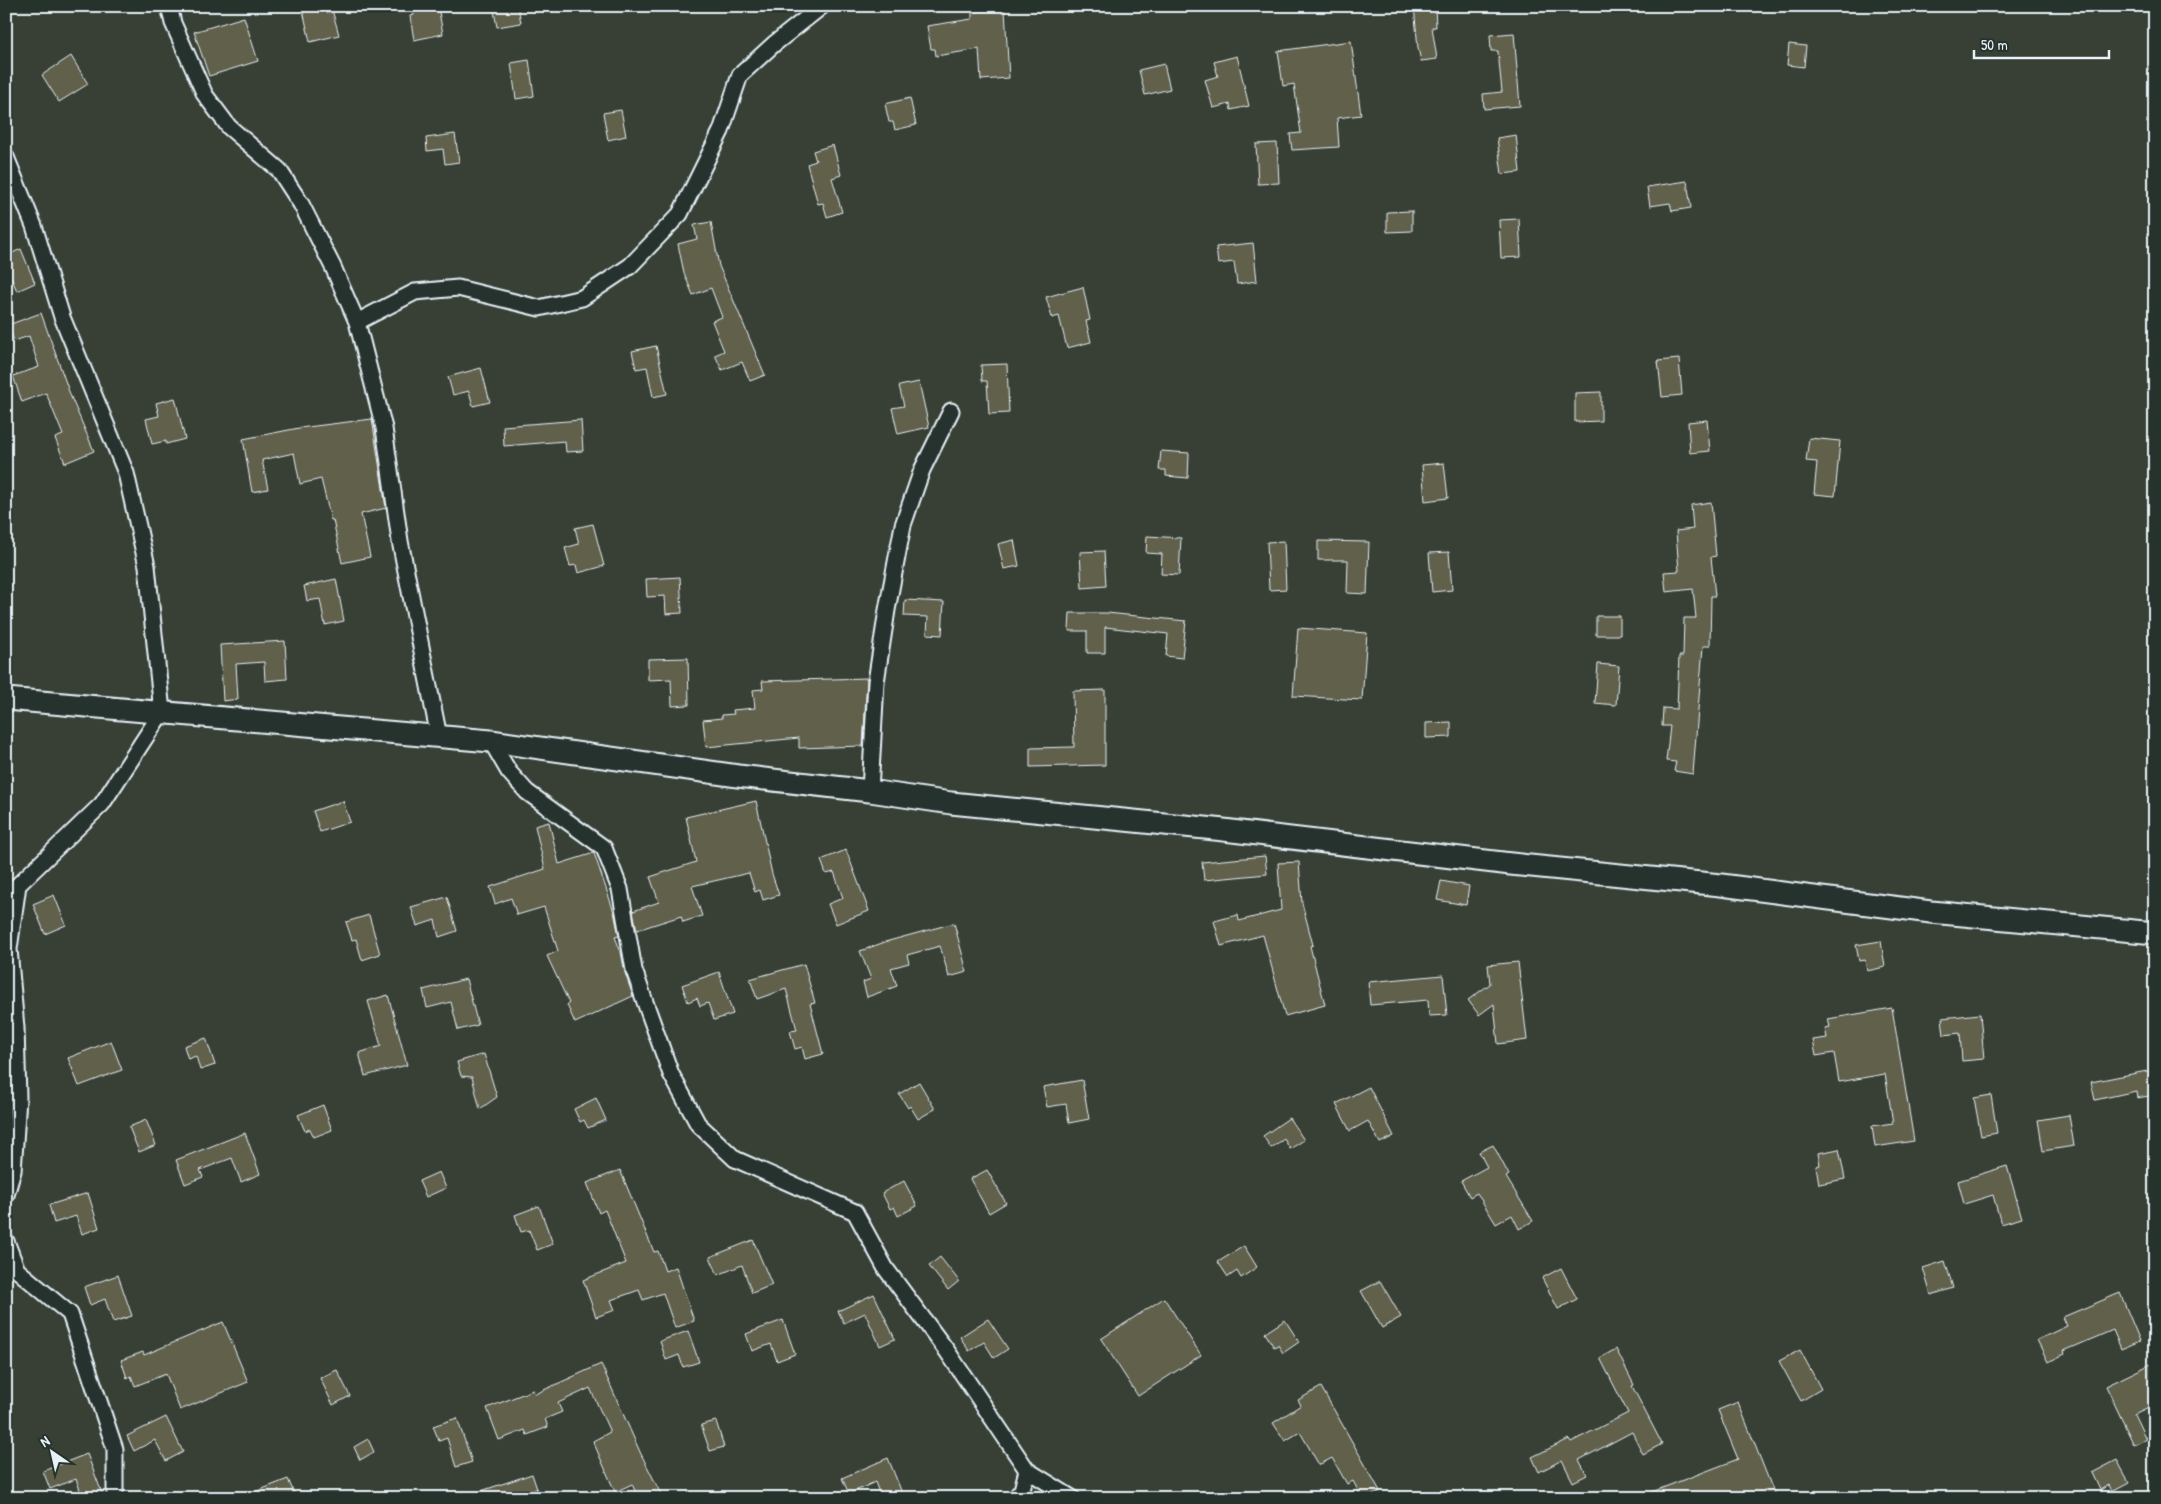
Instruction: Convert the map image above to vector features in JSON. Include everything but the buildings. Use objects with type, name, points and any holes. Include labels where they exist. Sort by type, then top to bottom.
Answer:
[{"type":"street","points":[[169,6],[173,23],[206,95],[229,127],[279,170],[301,204],[333,266],[357,322],[384,428],[400,541],[439,736]]},
{"type":"street","points":[[357,322],[416,292],[458,288],[539,308],[582,298],[630,266],[680,214],[722,131],[740,75],[774,44],[822,6]]},
{"type":"street","points":[[6,157],[34,226],[62,317],[126,473],[147,566],[162,712],[102,804],[18,885],[9,949],[16,1028],[18,1098],[13,1171],[6,1195]]},
{"type":"street","points":[[870,791],[876,682],[902,525],[922,470],[951,411]]},
{"type":"street","points":[[6,699],[439,736],[951,802],[1215,829],[1511,864],[1721,886],[1931,912],[2155,933]]},
{"type":"street","points":[[492,742],[509,772],[527,792],[604,848],[620,889],[634,970],[671,1074],[698,1124],[734,1159],[855,1212],[886,1269],[946,1351],[1027,1470],[1072,1498]]},
{"type":"street","points":[[6,1241],[17,1270],[70,1314],[115,1449],[115,1498]]},
{"type":"street","points":[[1015,1498],[1022,1490],[1027,1470]]}]
